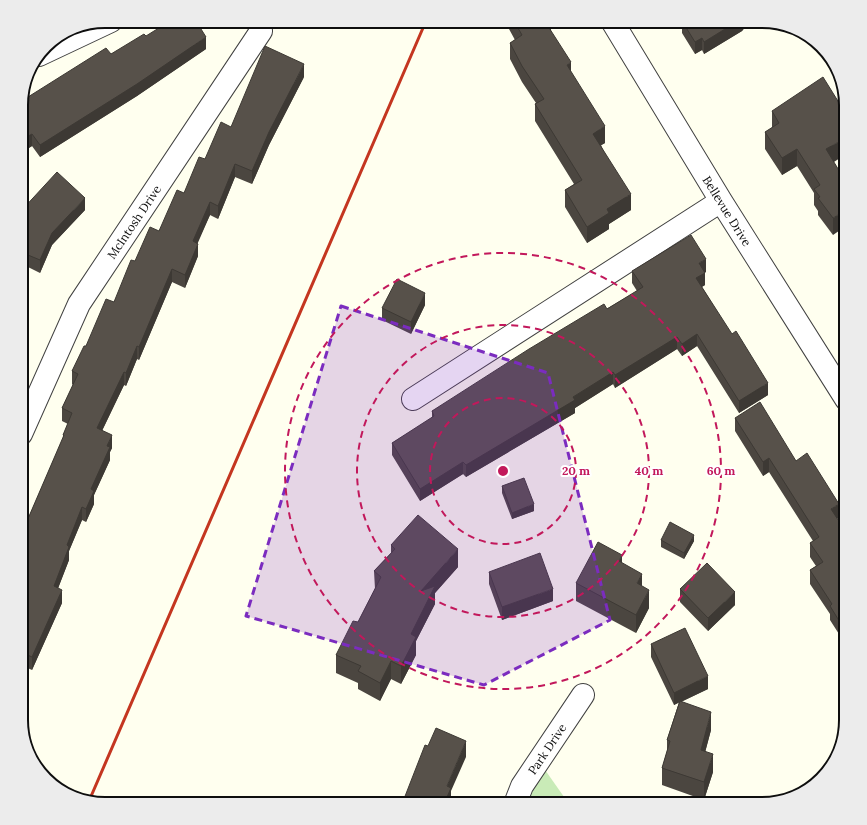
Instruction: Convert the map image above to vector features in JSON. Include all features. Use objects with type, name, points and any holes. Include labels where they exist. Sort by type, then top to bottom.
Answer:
[{"type":"street","points":[[53,48],[95,28]]},
{"type":"street","name":"McIntosh Drive","points":[[28,418],[79,304],[262,31],[261,28]]},
{"type":"street","name":"Bellevue Drive","points":[[616,28],[721,201],[839,388]]},
{"type":"street","points":[[413,399],[721,201]]},
{"type":"street","name":"Park Drive","points":[[518,797],[522,786],[583,695]]},
{"type":"highlighted area","points":[[341,306],[548,373],[610,620],[484,685],[246,616]]},
{"type":"green space","points":[[543,767],[564,797],[530,797]]},
{"type":"building","points":[[159,28],[200,28],[206,37],[137,84],[40,145],[32,134],[28,136],[29,97],[106,48],[111,54],[144,34],[146,36]]},
{"type":"building","points":[[518,28],[549,28],[571,62],[567,65],[605,126],[593,134],[631,194],[607,209],[609,213],[587,227],[565,190],[582,180],[535,104],[544,99],[522,66],[510,43],[522,35]]},
{"type":"building","points":[[686,28],[727,28],[704,42],[702,38],[695,42]]},
{"type":"building","points":[[265,46],[304,64],[269,132],[252,171],[235,164],[218,206],[210,202],[193,241],[198,244],[185,275],[172,269],[139,347],[137,346],[126,373],[124,372],[97,428],[112,435],[107,446],[110,447],[91,489],[94,491],[86,509],[82,507],[67,545],[69,547],[54,586],[62,590],[32,657],[28,655],[28,519],[72,413],[62,408],[78,374],[72,371],[84,346],[86,346],[106,299],[114,302],[131,260],[135,261],[150,227],[159,231],[177,190],[184,193],[199,157],[205,159],[221,122],[231,127]]},
{"type":"building","points":[[823,77],[839,103],[839,142],[826,149],[839,170],[839,214],[833,218],[818,198],[820,197],[814,189],[820,185],[797,149],[782,158],[765,132],[779,123],[772,111]]},
{"type":"building","points":[[57,172],[85,198],[52,233],[40,260],[28,255],[28,203]]},
{"type":"building","points":[[691,235],[706,259],[699,263],[705,273],[696,278],[732,334],[736,331],[768,383],[739,401],[697,334],[682,344],[677,337],[615,375],[613,372],[573,397],[575,400],[466,465],[463,462],[420,489],[392,443],[434,416],[432,411],[529,349],[604,304],[607,309],[643,287],[632,271]]},
{"type":"building","points":[[397,279],[425,293],[411,322],[382,308]]},
{"type":"building","points":[[760,402],[796,461],[807,453],[839,504],[831,509],[839,521],[839,621],[830,606],[832,604],[810,570],[823,562],[810,543],[819,537],[769,458],[763,462],[735,418]]},
{"type":"building","points":[[524,478],[534,504],[512,513],[502,486]]},
{"type":"building","points":[[418,515],[458,549],[421,591],[435,586],[411,634],[416,637],[401,666],[391,661],[380,683],[358,671],[361,666],[336,655],[353,621],[358,622],[381,577],[374,571],[395,549],[391,545]]},
{"type":"building","points":[[670,522],[694,535],[684,553],[661,540]]},
{"type":"building","points":[[598,542],[622,555],[619,561],[642,574],[637,583],[649,590],[636,615],[576,583]]},
{"type":"building","points":[[540,553],[553,589],[502,607],[489,572]]},
{"type":"building","points":[[707,563],[735,592],[708,618],[680,589]]},
{"type":"building","points":[[685,628],[708,676],[674,693],[651,644]]},
{"type":"building","points":[[680,701],[711,712],[701,750],[713,754],[704,782],[662,768],[670,741],[667,740]]},
{"type":"building","points":[[436,728],[466,741],[447,786],[451,788],[447,797],[405,797],[425,745],[428,746]]},
{"type":"railway","points":[[91,796],[423,28]]}]
